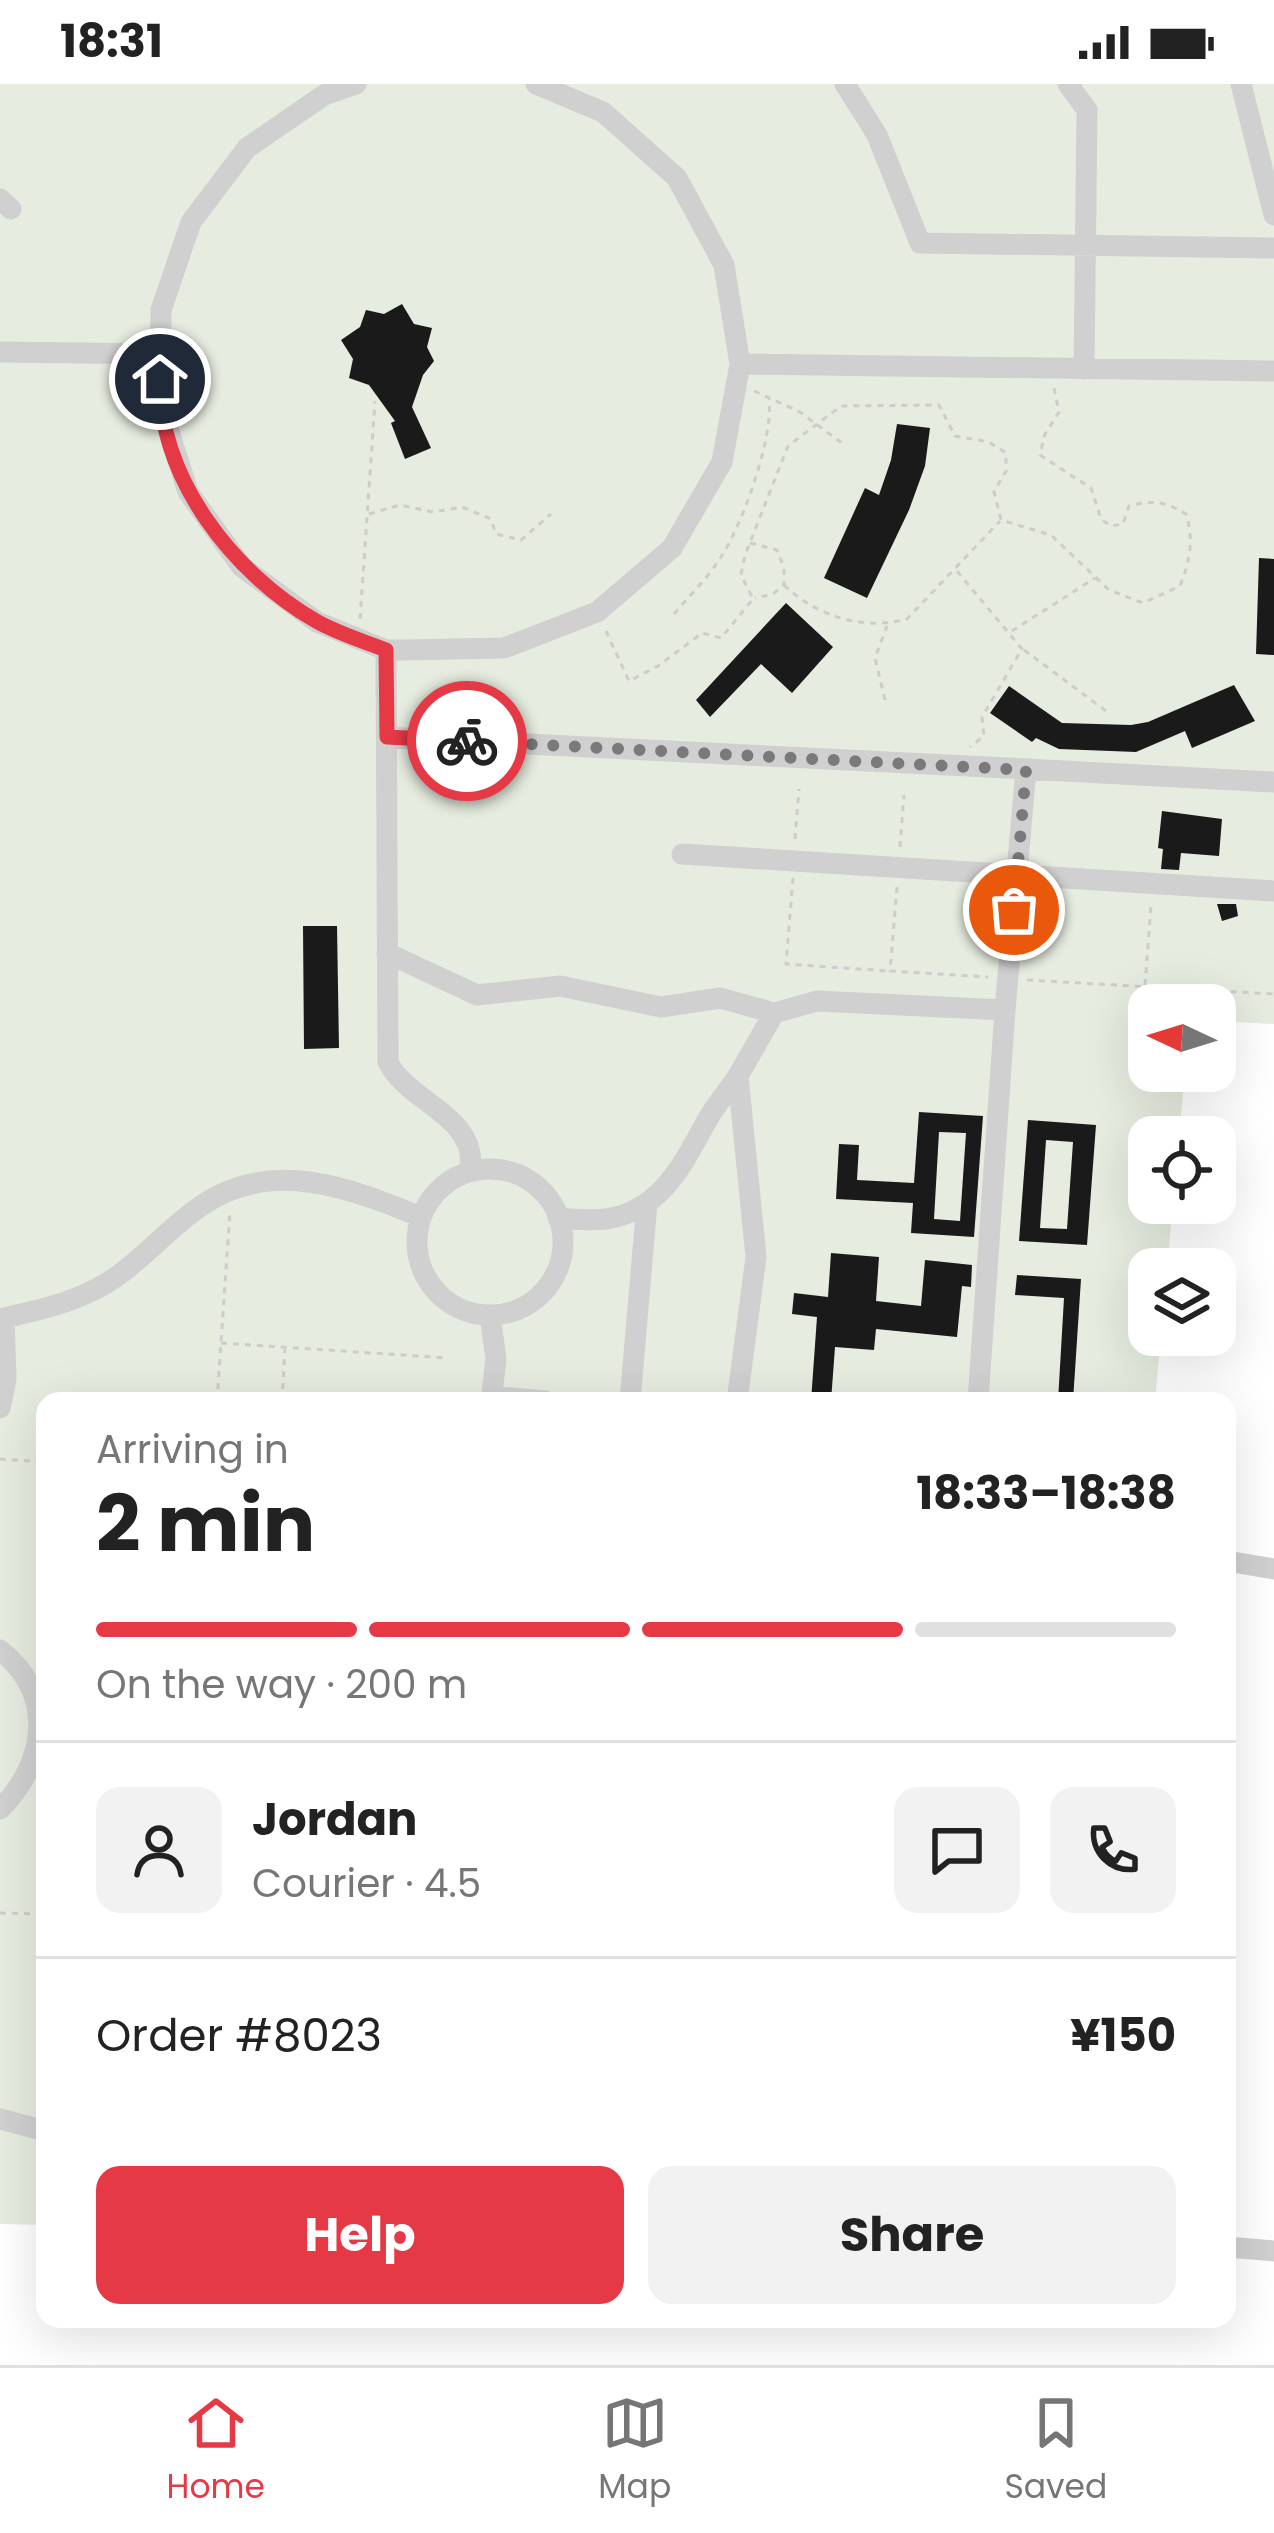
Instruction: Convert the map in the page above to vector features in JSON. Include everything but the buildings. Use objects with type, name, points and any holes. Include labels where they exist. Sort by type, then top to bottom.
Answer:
[{"type":"street","points":[[356,84],[324,95],[247,148],[191,222],[161,310],[160,403],[188,492],[242,567],[317,622],[386,650],[504,648],[597,612],[672,548],[722,461],[738,372],[724,265],[677,178],[603,112],[536,84]]},
{"type":"street","points":[[845,84],[877,135],[920,243],[1274,248]]},
{"type":"street","points":[[1068,84],[1087,110],[1084,369]]},
{"type":"street","points":[[1240,84],[1274,215]]},
{"type":"street","points":[[0,352],[160,354]]},
{"type":"street","points":[[738,372],[1274,371]]},
{"type":"street","points":[[386,650],[388,1062],[396,1079],[455,1124],[472,1159],[470,1171]]},
{"type":"street","points":[[387,737],[1274,782]]},
{"type":"street","points":[[979,1392],[1004,1010],[1026,770]]},
{"type":"street","points":[[682,854],[1274,890]]},
{"type":"street","points":[[388,953],[477,994],[560,986],[662,1007],[720,998],[774,1013],[817,1001],[1004,1010]]},
{"type":"street","points":[[558,1218],[607,1219],[646,1202],[687,1162],[707,1119],[774,1013]]},
{"type":"street","points":[[737,1392],[756,1257],[738,1076]]},
{"type":"street","points":[[493,1168],[518,1173],[539,1186],[558,1218],[562,1256],[553,1279],[537,1298],[515,1311],[490,1316],[467,1312],[430,1285],[416,1240],[421,1217],[431,1197],[449,1180],[493,1168]]},
{"type":"street","points":[[0,1408],[5,1379],[2,1318],[80,1298],[116,1277],[204,1203],[232,1190],[280,1180],[321,1181],[421,1217]]},
{"type":"street","points":[[631,1392],[646,1202]]},
{"type":"street","points":[[490,1316],[496,1359],[493,1392]]},
{"type":"street","points":[[1236,1562],[1274,1568]]},
{"type":"street","points":[[0,1649],[36,1682]]},
{"type":"street","points":[[0,1809],[21,1789],[36,1756]]},
{"type":"street","points":[[0,2119],[36,2129]]},
{"type":"street","points":[[1236,2247],[1274,2251]]},
{"type":"path","points":[[1001,520],[1051,535],[1109,590],[1143,603],[1180,586],[1188,565],[1192,533],[1186,514],[1168,502],[1148,501],[1129,506],[1123,524],[1112,526],[1102,519],[1091,488],[1040,454],[1045,434],[1059,412],[1054,392],[1057,368]]},
{"type":"path","points":[[738,372],[769,399],[800,412],[846,446]]},
{"type":"path","points":[[674,614],[720,559],[763,461],[772,422],[769,399]]},
{"type":"path","points":[[358,639],[374,401]]},
{"type":"path","points":[[753,598],[741,574],[788,446],[841,406],[939,405],[955,436],[989,442],[1006,453],[1006,471],[994,492],[1001,520]]},
{"type":"path","points":[[367,514],[400,505],[433,512],[469,508],[491,519],[496,533],[521,540],[551,514]]},
{"type":"path","points":[[750,543],[777,550],[784,585],[797,598],[843,620],[887,624],[907,619],[1001,520]]},
{"type":"path","points":[[955,568],[1022,649],[1106,711]]},
{"type":"path","points":[[1008,633],[1096,578]]},
{"type":"path","points":[[597,612],[629,681],[703,633],[721,638],[753,598],[773,594],[784,585]]},
{"type":"path","points":[[885,700],[875,658],[887,624]]},
{"type":"path","points":[[968,766],[970,747],[984,736],[982,716],[990,698],[1022,649]]},
{"type":"path","points":[[799,789],[786,964],[1128,986]]},
{"type":"path","points":[[890,971],[904,795]]},
{"type":"path","points":[[1145,984],[1153,883]]},
{"type":"path","points":[[1236,992],[1274,994]]},
{"type":"path","points":[[218,1392],[232,1190]]},
{"type":"path","points":[[221,1343],[448,1358]]},
{"type":"path","points":[[282,1392],[285,1346]]},
{"type":"path","points":[[0,1459],[36,1461]]},
{"type":"path","points":[[0,1913],[36,1914]]},
{"type":"shaded area","points":[[0,84],[1274,84],[1274,1024],[1236,1022],[1236,984],[1128,984],[1128,1092],[1183,1092],[1181,1116],[1128,1116],[1128,1224],[1171,1224],[1169,1248],[1128,1248],[1128,1356],[1159,1356],[1156,1392],[36,1392],[36,2225],[0,2224]]},
{"type":"way so far","points":[[467,741],[1026,770],[1014,910]]},
{"type":"route","points":[[160,379],[160,403],[188,492],[242,567],[317,622],[386,650],[387,737],[467,741]]}]
